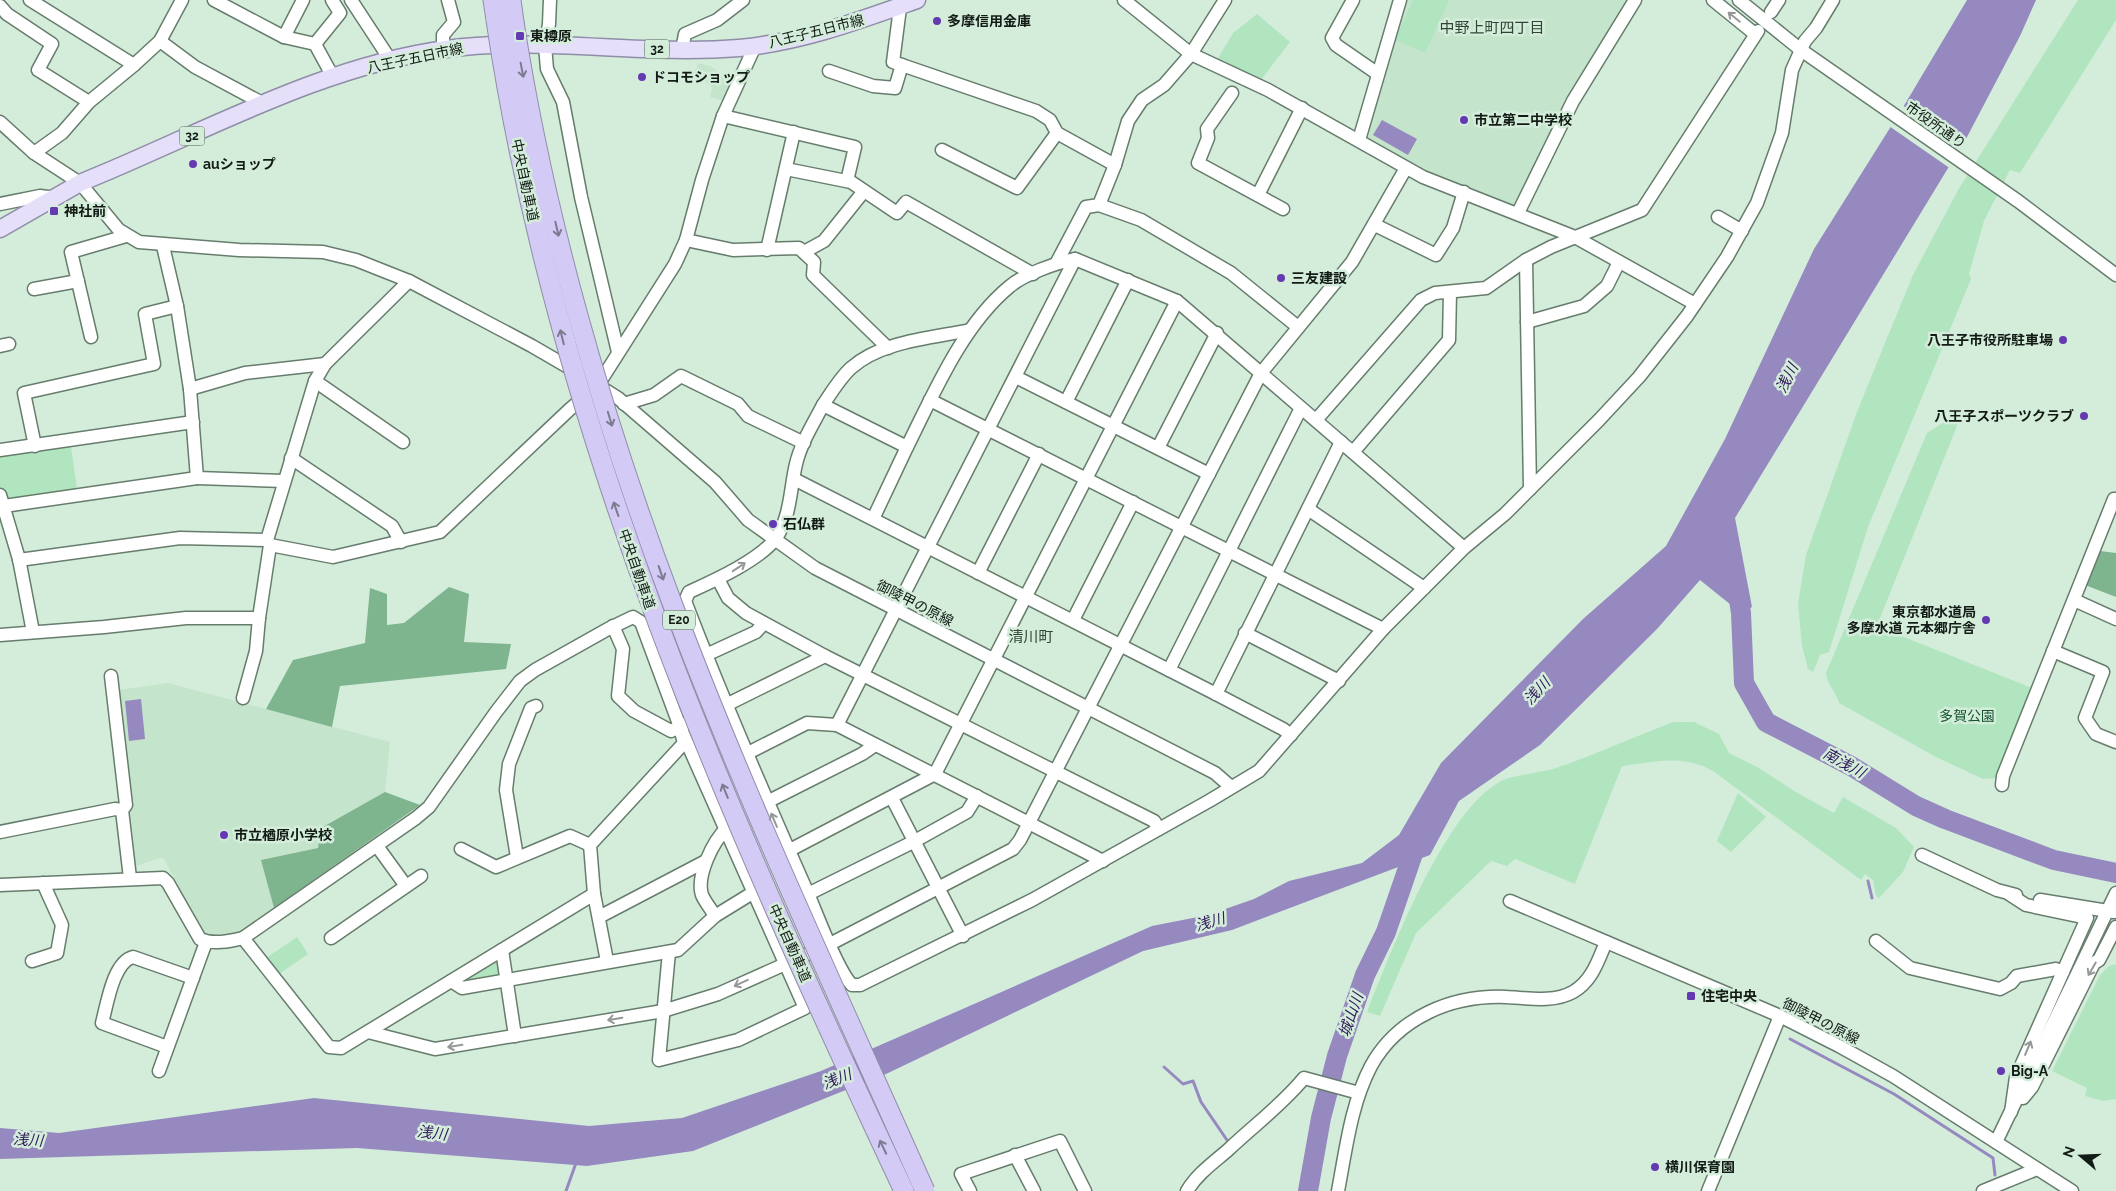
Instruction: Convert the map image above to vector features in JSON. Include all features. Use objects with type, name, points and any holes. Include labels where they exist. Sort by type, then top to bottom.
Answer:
[{"type":"highway","name":"中央自動車道","points":[[493,0],[505,21],[534,128],[576,301],[623,464],[670,598],[716,717],[777,862],[925,1191]]},
{"type":"highway","name":"中央自動車道","points":[[511,0],[505,21],[504,73],[524,178],[564,344],[603,470],[650,605],[757,870],[831,1036],[904,1191]]},
{"type":"main road","name":"八王子五日市線","points":[[0,229],[80,183],[332,77],[391,61],[443,49],[469,46],[682,50],[755,46],[812,36],[856,23],[900,3],[917,0]]},
{"type":"street","points":[[30,0],[134,65]]},
{"type":"street","points":[[34,153],[62,133],[89,102],[160,41],[182,0]]},
{"type":"street","points":[[214,0],[284,37],[315,44]]},
{"type":"street","points":[[284,37],[303,0]]},
{"type":"street","points":[[315,44],[340,13],[332,0]]},
{"type":"street","points":[[351,0],[391,61]]},
{"type":"street","points":[[443,49],[443,35],[454,22],[448,0]]},
{"type":"street","points":[[550,0],[550,24],[545,46],[548,69],[563,102],[581,197],[618,352]]},
{"type":"street","points":[[682,50],[685,34],[717,20],[743,0]]},
{"type":"street","points":[[1124,0],[1191,54],[1302,108],[1423,177],[1575,237],[1695,304]]},
{"type":"street","points":[[1099,205],[1115,165],[1128,121],[1142,100],[1164,86],[1191,54],[1225,0]]},
{"type":"street","points":[[1352,0],[1332,38],[1336,45],[1378,74]]},
{"type":"street","points":[[1359,140],[1400,0]]},
{"type":"street","points":[[1518,213],[1573,100],[1635,0]]},
{"type":"street","points":[[1316,420],[1421,300],[1435,292],[1486,288],[1526,260],[1575,237],[1642,210],[1757,32],[1713,0]]},
{"type":"street","name":"市役所通り","points":[[1739,0],[1803,51],[2018,201],[2116,275]]},
{"type":"street","points":[[970,330],[888,348],[862,359],[849,370],[823,405],[804,443],[796,464],[788,508],[775,539],[763,550],[718,579],[689,592],[685,602],[746,754],[788,851],[849,982],[856,986],[963,936],[1103,861],[1259,771],[1383,630],[1464,548],[1530,489],[1639,377],[1695,304],[1742,231],[1763,189],[1784,122],[1790,78],[1803,51],[1833,0]]},
{"type":"street","points":[[900,3],[893,62],[982,90],[1036,111],[1050,120],[1057,133],[1115,165]]},
{"type":"street","points":[[0,6],[7,14],[52,44],[38,70],[89,102]]},
{"type":"street","points":[[160,41],[195,67],[264,104]]},
{"type":"street","points":[[315,44],[332,77]]},
{"type":"street","points":[[19,560],[180,538],[268,542],[333,556],[440,532],[569,410],[598,386],[675,264],[686,240],[702,180],[723,116],[755,46]]},
{"type":"street","points":[[829,71],[873,86],[895,88],[902,65]]},
{"type":"street","points":[[1232,94],[1207,129],[1208,138],[1198,163],[1283,209]]},
{"type":"street","points":[[1258,195],[1302,108]]},
{"type":"street","points":[[723,116],[854,147],[847,182]]},
{"type":"street","points":[[0,122],[34,153],[80,183],[126,236],[71,252],[91,337]]},
{"type":"street","points":[[766,250],[794,132]]},
{"type":"street","points":[[942,150],[1018,188],[1057,133]]},
{"type":"street","points":[[368,1032],[435,1049],[663,1011],[718,994],[785,962],[830,944],[1012,849],[1030,823],[1261,373],[1352,262],[1375,225],[1406,168]]},
{"type":"street","points":[[786,169],[847,182],[897,213],[906,202],[1033,274]]},
{"type":"street","points":[[804,252],[824,241],[864,191]]},
{"type":"street","points":[[1375,225],[1436,255],[1453,228],[1464,192]]},
{"type":"street","points":[[0,204],[40,196],[55,198]]},
{"type":"street","points":[[1057,262],[1086,207],[1099,205],[1141,220],[1232,273],[1298,327]]},
{"type":"street","points":[[1718,216],[1742,231]]},
{"type":"street","name":"御陵甲の原線","points":[[126,236],[139,242],[163,246],[323,252],[374,266],[409,282],[555,358],[621,401],[715,482],[748,520],[815,568],[1214,773],[1231,787]]},
{"type":"street","points":[[686,240],[733,250],[799,248],[814,262],[813,275],[888,348]]},
{"type":"street","points":[[163,246],[177,306],[190,388],[197,478]]},
{"type":"street","points":[[837,725],[1075,259]]},
{"type":"street","points":[[873,519],[930,400],[977,318],[1010,286],[1057,262],[1075,259],[1177,301],[1217,333],[1464,548]]},
{"type":"street","points":[[1526,260],[1530,489]]},
{"type":"street","points":[[1527,322],[1584,306],[1607,286],[1619,262]]},
{"type":"street","points":[[1066,402],[1128,280]]},
{"type":"street","points":[[34,289],[78,281]]},
{"type":"street","points":[[243,698],[256,651],[268,542],[283,481],[315,381],[325,364],[409,282]]},
{"type":"street","points":[[1353,452],[1449,340],[1450,292]]},
{"type":"street","points":[[788,851],[935,774],[1177,301]]},
{"type":"street","points":[[34,446],[24,393],[154,364],[145,314],[177,306]]},
{"type":"street","points":[[1158,448],[1217,333]]},
{"type":"street","points":[[190,388],[245,373],[325,364]]},
{"type":"street","points":[[621,401],[654,395],[681,376],[738,404],[748,416],[804,443]]},
{"type":"street","points":[[1016,377],[1209,474]]},
{"type":"street","points":[[315,381],[403,442]]},
{"type":"street","points":[[930,400],[1383,630]]},
{"type":"street","points":[[823,405],[907,447]]},
{"type":"street","points":[[1169,670],[1301,408]]},
{"type":"street","points":[[0,450],[193,422]]},
{"type":"street","points":[[1216,694],[1341,442]]},
{"type":"street","points":[[978,573],[1038,454]]},
{"type":"street","points":[[291,458],[392,526],[401,542]]},
{"type":"street","points":[[33,632],[19,560],[2,501],[197,478],[283,481]]},
{"type":"street","points":[[794,479],[1283,728],[1290,735]]},
{"type":"street","points":[[2002,785],[2003,776],[2114,499],[2116,499]]},
{"type":"street","points":[[1073,620],[1133,502]]},
{"type":"street","points":[[1308,509],[1424,588]]},
{"type":"street","points":[[718,579],[728,598],[746,613],[825,656],[1154,821],[1159,829]]},
{"type":"street","points":[[2074,600],[2116,619]]},
{"type":"street","points":[[641,622],[685,602]]},
{"type":"street","points":[[203,941],[228,941],[244,938],[377,846],[429,807],[496,712],[528,675],[613,626],[633,617],[641,622],[680,727],[727,828],[805,1008],[738,1040],[659,1060],[669,952]]},
{"type":"street","points":[[0,634],[104,627],[186,618],[259,618]]},
{"type":"street","points":[[706,655],[756,632],[764,623]]},
{"type":"street","points":[[613,626],[623,649],[618,696],[634,711],[671,731],[825,656]]},
{"type":"street","points":[[1245,633],[1339,681]]},
{"type":"street","points":[[2053,651],[2103,672],[2085,718],[2096,734],[2116,742]]},
{"type":"street","points":[[112,676],[126,805],[122,810],[130,878]]},
{"type":"street","points":[[517,857],[506,790],[509,764],[531,708],[536,706]]},
{"type":"street","points":[[746,754],[807,724],[837,725],[1103,861]]},
{"type":"street","points":[[607,961],[600,917],[594,894],[590,845],[684,743],[680,727]]},
{"type":"street","points":[[767,802],[862,754],[875,745]]},
{"type":"street","points":[[808,894],[913,842],[967,812],[977,796]]},
{"type":"street","points":[[892,798],[963,936]]},
{"type":"street","points":[[0,832],[115,809],[122,810]]},
{"type":"street","points":[[715,916],[702,894],[704,862],[718,836],[727,828]]},
{"type":"street","points":[[461,849],[496,867],[570,836],[590,845]]},
{"type":"street","points":[[377,846],[406,886]]},
{"type":"street","points":[[1922,855],[2009,894],[2026,905],[2086,918],[2016,1077],[2011,1112]]},
{"type":"street","points":[[600,917],[704,862]]},
{"type":"street","points":[[331,938],[354,929],[421,876]]},
{"type":"street","points":[[0,885],[130,878],[163,878],[168,883],[203,941],[193,978],[158,1071]]},
{"type":"street","points":[[32,962],[57,953],[62,925],[43,883]]},
{"type":"street","points":[[450,981],[462,988],[678,950],[715,916],[754,892]]},
{"type":"street","points":[[1996,1142],[2111,910],[2116,893]]},
{"type":"street","points":[[244,938],[329,1047],[342,1048],[594,894]]},
{"type":"street","points":[[2009,894],[2111,910]]},
{"type":"street","name":"御陵甲の原線","points":[[1510,901],[1780,1016],[1893,1076],[2072,1191]]},
{"type":"street","points":[[2011,1112],[2032,1087],[2094,963],[2099,960],[2116,927]]},
{"type":"street","points":[[1876,941],[1910,968],[2000,989],[2011,983],[2018,976],[2056,969],[2063,972]]},
{"type":"street","points":[[1338,1191],[1359,1093],[1382,1050],[1402,1029],[1419,1017],[1450,1002],[1464,999],[1485,997],[1553,999],[1565,996],[1589,978],[1606,942]]},
{"type":"street","points":[[502,950],[515,1036]]},
{"type":"street","points":[[167,1047],[102,1023],[114,977],[128,959],[133,957],[193,978]]},
{"type":"street","points":[[1708,1191],[1780,1016]]},
{"type":"street","points":[[1187,1191],[1193,1181],[1218,1157],[1270,1114],[1304,1078],[1359,1093]]},
{"type":"street","points":[[970,1191],[961,1174],[1060,1141],[1086,1191]]},
{"type":"street","points":[[1015,1155],[1034,1191]]},
{"type":"street","points":[[1983,1191],[2037,1168]]},
{"type":"shaded area","name":"市立第二中学校","points":[[1400,0],[1635,0],[1518,213],[1464,192],[1359,140]]},
{"type":"shaded area","points":[[698,63],[710,66],[733,82],[724,101],[710,97],[712,87],[695,73]]},
{"type":"shaded area","points":[[168,683],[390,742],[385,792],[321,828],[318,848],[262,860],[274,908],[234,934],[210,935],[202,932],[164,859],[160,858],[136,866],[117,690]]},
{"type":"green space","points":[[1413,0],[1449,0],[1425,53],[1395,40]]},
{"type":"green space","points":[[2078,0],[2116,0],[2116,20],[2020,173],[2010,170],[1984,221],[1969,274],[1971,279],[1868,527],[1829,652],[1820,655],[1813,672],[1808,669],[1802,646],[1798,604],[1806,555],[1857,412],[1913,275],[1958,190]]},
{"type":"green space","points":[[1257,14],[1290,42],[1257,85],[1214,65],[1233,33]]},
{"type":"green space","name":"多賀公園","points":[[1946,421],[1959,421],[1880,618],[1884,629],[2032,688],[1998,778],[1983,779],[1936,757],[1839,703],[1826,673],[1927,433]]},
{"type":"green space","points":[[70,440],[78,496],[4,506],[0,495],[0,450]]},
{"type":"green space","points":[[2100,551],[2116,553],[2116,597],[2085,585]]},
{"type":"green space","points":[[449,587],[469,594],[464,642],[511,644],[506,669],[340,686],[332,727],[266,709],[293,660],[365,643],[370,588],[387,594],[387,625],[404,623]]},
{"type":"green space","points":[[1673,722],[1694,722],[1719,734],[1729,753],[1759,768],[1799,794],[1834,813],[1843,797],[1896,828],[1914,847],[1903,872],[1879,898],[1876,896],[1873,880],[1865,874],[1861,880],[1713,771],[1690,762],[1680,761],[1658,761],[1622,766],[1575,884],[1515,859],[1507,866],[1491,861],[1416,933],[1380,1016],[1367,1012],[1405,920],[1422,885],[1459,821],[1480,797],[1506,779],[1556,768]]},
{"type":"green space","points":[[385,792],[420,805],[274,908],[261,860],[318,848],[321,828]]},
{"type":"green space","points":[[1738,793],[1766,817],[1731,852],[1717,841]]},
{"type":"green space","points":[[297,937],[308,954],[279,974],[266,958]]},
{"type":"green space","points":[[502,950],[508,981],[456,986]]},
{"type":"green space","points":[[2116,964],[2116,1099],[2103,1101],[2085,1096],[2087,1088],[2052,1071],[2100,975],[2109,966]]},
{"type":"water","name":"浅川","points":[[1967,0],[2036,0],[2020,36],[1967,137],[1735,518],[1752,607],[1741,613],[1700,580],[1657,629],[1540,745],[1459,801],[1430,855],[1232,930],[1143,951],[886,1074],[693,1151],[587,1166],[357,1148],[0,1159],[0,1128],[59,1133],[314,1098],[589,1126],[682,1118],[821,1071],[1152,926],[1208,915],[1254,899],[1289,881],[1362,863],[1399,835],[1441,763],[1583,619],[1666,546],[1725,439],[1814,249],[1905,104]]},
{"type":"water","points":[[1382,120],[1417,139],[1408,155],[1373,135]]},
{"type":"water","points":[[141,699],[145,739],[129,741],[125,701]]},
{"type":"pier","points":[[1902,105],[1963,147],[1951,169],[1889,126]]},
{"type":"waterway","name":"南浅川","points":[[1737,587],[1741,613],[1744,683],[1766,722],[1851,766],[1916,806],[1945,819],[2054,860],[2116,873]]},
{"type":"waterway","name":"城山川","points":[[1308,1191],[1321,1118],[1337,1056],[1365,975],[1386,932],[1418,839]]},
{"type":"waterway","points":[[1868,881],[1872,898]]},
{"type":"waterway","points":[[1790,1039],[1894,1094],[1993,1158],[1995,1175]]},
{"type":"waterway","points":[[1164,1067],[1183,1084],[1193,1081],[1201,1102],[1229,1143]]},
{"type":"waterway","points":[[566,1191],[576,1163]]},
{"type":"place","name":"多摩信用金庫","points":[[937,21]]},
{"type":"place","name":"東樽原","points":[[520,36]]},
{"type":"place","name":"ドコモショップ","points":[[642,77]]},
{"type":"place","name":"市立第二中学校","points":[[1464,120]]},
{"type":"place","name":"auショップ","points":[[193,164]]},
{"type":"place","name":"神社前","points":[[54,211]]},
{"type":"place","name":"三友建設","points":[[1281,278]]},
{"type":"place","name":"八王子市役所駐車場","points":[[2063,340]]},
{"type":"place","name":"八王子スポーツクラブ","points":[[2084,416]]},
{"type":"place","name":"石仏群","points":[[773,524]]},
{"type":"place","name":"東京都水道局 多摩水道 元本郷庁舎","points":[[1986,620]]},
{"type":"place","name":"市立楢原小学校","points":[[224,835]]},
{"type":"place","name":"住宅中央","points":[[1691,996]]},
{"type":"place","name":"Big-A","points":[[2001,1071]]},
{"type":"place","name":"横川保育園","points":[[1655,1167]]},
{"type":"district","name":"中野上町四丁目","points":[[1492,28]]},
{"type":"district","name":"清川町","points":[[1031,637]]}]
